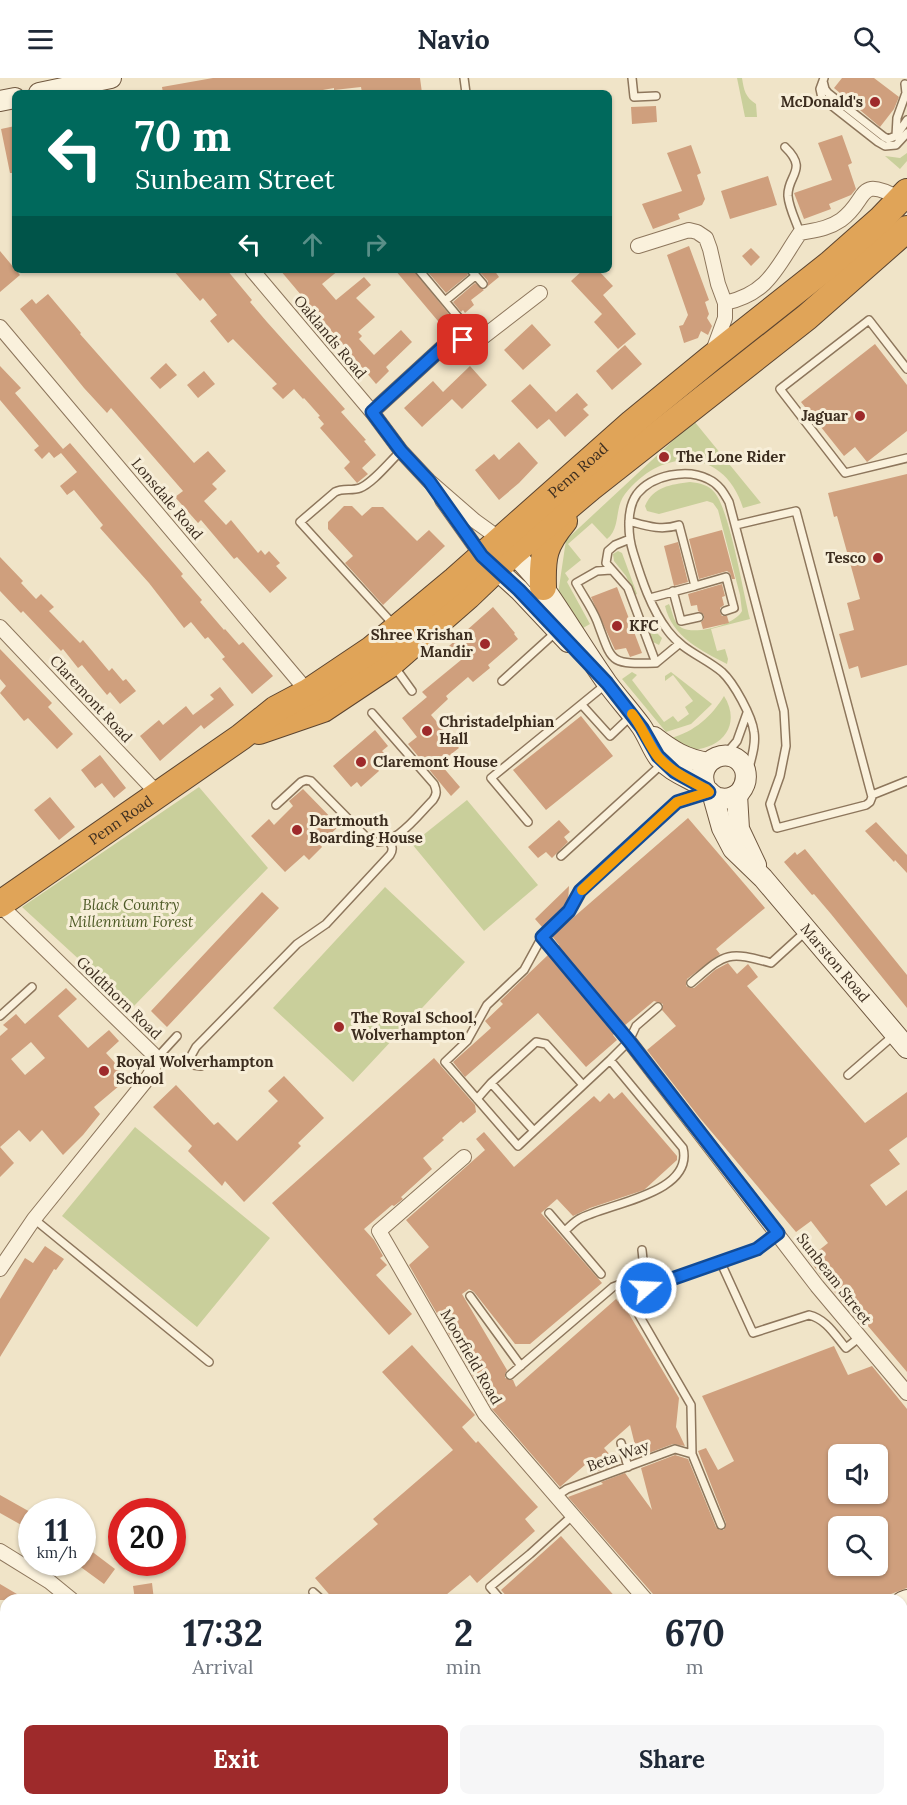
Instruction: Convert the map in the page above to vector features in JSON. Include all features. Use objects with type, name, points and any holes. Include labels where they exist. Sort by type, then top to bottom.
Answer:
[{"type":"highway","name":"Penn Road","points":[[241,737],[323,709],[391,663],[468,596],[498,554],[632,423],[830,264],[881,219],[903,195]]},
{"type":"highway","name":"Penn Road","points":[[0,905],[241,737],[276,709],[309,692],[372,649],[397,628],[590,488],[807,317],[907,228]]},
{"type":"highway","points":[[543,587],[542,561],[550,538],[590,488]]},
{"type":"street","points":[[57,90],[98,83]]},
{"type":"street","points":[[725,303],[736,301],[770,279],[801,233],[820,230],[842,219],[866,190],[883,189],[903,195]]},
{"type":"street","points":[[638,246],[689,230],[704,237],[710,249],[712,264],[725,303],[725,318],[710,359]]},
{"type":"street","name":"Oaklands Road","points":[[255,273],[372,412],[401,451],[498,554]]},
{"type":"street","points":[[372,412],[444,346],[452,342],[483,337],[540,293]]},
{"type":"street","name":"Lonsdale Road","points":[[0,327],[309,692]]},
{"type":"street","name":"Oaklands Road","points":[[429,481],[476,521],[498,554]]},
{"type":"street","points":[[498,554],[543,587],[607,683],[637,721],[658,756],[675,772],[709,792],[725,799],[737,795]]},
{"type":"street","points":[[498,554],[557,630],[607,683]]},
{"type":"street","name":"Claremont Road","points":[[0,627],[158,794]]},
{"type":"street","points":[[637,721],[673,752],[690,760],[737,759],[746,776]]},
{"type":"street","name":"Marston Road","points":[[716,759],[703,775],[722,828],[733,849],[763,878],[901,1041]]},
{"type":"street","name":"Marston Road","points":[[746,776],[742,790],[737,795],[739,829],[763,878]]},
{"type":"street","name":"Goldthorn Road","points":[[0,905],[153,1054],[155,1060],[154,1069],[144,1083],[34,1219],[0,1269]]},
{"type":"street","name":"Sunbeam Street","points":[[629,1041],[817,1286],[907,1393]]},
{"type":"street","name":"Moorfield Road","points":[[464,1157],[379,1231],[484,1414],[641,1594]]},
{"type":"street","points":[[0,1551],[50,1582],[65,1594]]},
{"type":"lane","points":[[632,78],[634,98],[656,96]]},
{"type":"lane","points":[[896,136],[900,107],[906,93],[906,85],[898,78]]},
{"type":"lane","points":[[823,79],[820,89],[822,98],[878,142],[885,146],[896,145],[907,133]]},
{"type":"lane","points":[[823,79],[823,86],[828,93],[888,139],[896,136],[907,120]]},
{"type":"lane","points":[[785,147],[796,162],[796,171],[788,191],[788,199],[801,233]]},
{"type":"lane","points":[[422,273],[459,318],[471,340]]},
{"type":"lane","points":[[445,301],[473,273],[483,284]]},
{"type":"lane","points":[[907,369],[869,320],[780,389],[844,473],[907,458]]},
{"type":"lane","points":[[397,628],[300,522],[335,492],[364,485],[401,451]]},
{"type":"lane","points":[[736,525],[796,511],[872,795],[870,802],[866,805],[777,828],[770,804],[784,758],[786,722],[729,502],[721,488],[697,474],[680,474],[653,481],[637,495],[629,521],[630,539],[637,566],[658,618],[679,644],[724,674],[741,696],[754,730],[755,745],[746,776]]},
{"type":"lane","points":[[629,521],[656,528],[670,528],[679,525],[695,586]]},
{"type":"lane","points":[[630,539],[615,545],[608,551],[606,563],[628,588],[656,663]]},
{"type":"lane","points":[[611,570],[597,571],[576,584],[596,618],[608,652],[612,657],[624,663],[656,663],[679,644]]},
{"type":"lane","points":[[650,598],[726,577],[734,608],[725,611]]},
{"type":"lane","points":[[674,591],[681,621],[699,616]]},
{"type":"lane","points":[[502,681],[557,630]]},
{"type":"lane","points":[[391,663],[412,691]]},
{"type":"lane","points":[[528,822],[491,778],[607,683]]},
{"type":"lane","points":[[582,705],[610,736],[637,721]]},
{"type":"lane","points":[[276,805],[301,782],[311,781],[370,841],[377,843],[388,840],[399,833],[433,800],[437,795],[437,789],[372,713]]},
{"type":"lane","points":[[716,759],[737,741],[747,713]]},
{"type":"lane","points":[[561,856],[664,762]]},
{"type":"lane","points":[[872,795],[907,781]]},
{"type":"lane","points":[[658,1007],[636,1026],[629,1041],[610,1060],[518,1146],[445,1062],[467,1041],[487,1005],[524,970],[542,937],[569,911],[580,891],[677,802],[709,792]]},
{"type":"lane","points":[[187,1063],[196,1047],[297,944],[326,924],[390,855],[393,851],[388,840]]},
{"type":"lane","points":[[691,983],[722,957],[746,956],[771,963],[807,930]]},
{"type":"lane","points":[[542,937],[629,1041]]},
{"type":"lane","points":[[0,1016],[32,987]]},
{"type":"lane","points":[[155,1060],[177,1036]]},
{"type":"lane","points":[[848,1075],[901,1041]]},
{"type":"lane","points":[[477,1099],[536,1042],[546,1044],[583,1085]]},
{"type":"lane","points":[[155,1060],[201,1066]]},
{"type":"lane","points":[[565,1231],[578,1219],[646,1195],[671,1181],[681,1170],[686,1159],[684,1148],[610,1060]]},
{"type":"lane","points":[[491,1083],[534,1131]]},
{"type":"lane","points":[[549,1213],[601,1274]]},
{"type":"lane","points":[[34,1219],[209,1362]]},
{"type":"lane","points":[[510,1375],[613,1287],[626,1282],[646,1288],[757,1249],[778,1233]]},
{"type":"lane","points":[[642,1250],[646,1288],[636,1310],[691,1405],[692,1454],[721,1525]]},
{"type":"lane","points":[[721,1263],[753,1332],[809,1314],[825,1322],[846,1348],[860,1337]]},
{"type":"lane","points":[[470,1296],[521,1366]]},
{"type":"lane","points":[[621,1443],[628,1467]]},
{"type":"lane","name":"Beta Way","points":[[555,1497],[567,1489],[675,1449],[692,1454]]},
{"type":"lane","points":[[496,1594],[490,1587],[572,1516]]},
{"type":"green space","points":[[737,78],[742,78],[749,99],[756,104],[757,117],[745,117]]},
{"type":"green space","points":[[907,153],[907,161],[900,169],[885,156],[900,158]]},
{"type":"green space","points":[[694,421],[761,503],[743,508],[734,488],[722,473],[707,464],[691,460],[674,462],[656,468],[640,479],[625,494],[614,529],[607,539],[592,523],[568,544],[581,560],[565,573],[569,579],[567,582],[590,624],[583,628],[558,594],[566,540]]},
{"type":"green space","points":[[690,482],[710,488],[721,503],[731,534],[750,619],[711,629],[717,651],[725,649],[727,664],[698,648],[681,635],[669,617],[665,606],[669,604],[677,623],[688,630],[705,629],[724,624],[732,621],[742,611],[718,510],[713,503],[707,501],[659,514],[647,511],[645,506],[658,490]]},
{"type":"green space","points":[[618,551],[622,553],[637,594],[635,595],[626,576],[614,561],[613,554]]},
{"type":"green space","points":[[648,624],[662,638],[659,645],[653,642],[646,625]]},
{"type":"green space","points":[[632,672],[637,675],[632,680],[664,722],[673,716],[678,722],[689,714],[685,707],[693,701],[673,675],[665,681],[665,676],[671,672],[712,704],[691,724],[666,732],[622,679]]},
{"type":"green space","points":[[724,696],[731,717],[728,730],[719,741],[700,749],[694,749],[671,738],[687,732],[702,722]]},
{"type":"green space","name":"Black Country Millennium Forest","points":[[199,787],[268,868],[132,1008],[22,907]]},
{"type":"green space","points":[[467,800],[538,885],[484,931],[412,844]]},
{"type":"green space","points":[[385,887],[465,962],[353,1082],[273,1008]]},
{"type":"green space","points":[[135,1127],[270,1238],[197,1327],[62,1216]]},
{"type":"building","points":[[213,78],[420,78],[422,90],[362,90],[361,87],[334,90],[334,88],[323,90],[162,90],[162,87]]},
{"type":"building","name":"McDonald's","points":[[842,78],[874,78],[899,97],[894,109],[880,127],[834,88]]},
{"type":"building","points":[[656,106],[657,122],[632,124],[631,107]]},
{"type":"building","points":[[12,127],[12,173],[10,173],[1,129]]},
{"type":"building","points":[[842,135],[852,163],[848,165],[856,189],[851,195],[829,204],[831,209],[804,219],[794,193],[832,180],[818,143]]},
{"type":"building","points":[[691,145],[701,173],[697,175],[705,199],[702,205],[678,214],[680,219],[653,229],[642,204],[682,191],[667,153]]},
{"type":"building","points":[[768,176],[777,205],[730,219],[721,191]]},
{"type":"building","points":[[689,246],[709,300],[705,302],[709,314],[707,318],[712,326],[708,335],[701,331],[698,338],[684,343],[679,326],[683,325],[688,315],[667,255]]},
{"type":"building","points":[[751,248],[760,257],[751,266],[742,256]]},
{"type":"building","points":[[0,251],[12,265],[12,273],[20,275],[0,292]]},
{"type":"building","points":[[176,273],[230,273],[252,300],[250,302],[345,409],[341,412],[376,455],[362,468],[368,474],[357,483],[344,468],[350,462],[320,428],[324,424],[318,417],[320,416],[294,389],[283,399],[272,388],[277,384],[233,339],[228,343],[210,321],[217,315],[203,298],[200,301]]},
{"type":"building","points":[[283,273],[335,273],[322,284],[336,300],[364,277],[371,285],[356,298],[375,317],[358,332],[362,336],[359,339],[374,355],[401,330],[412,342],[386,367],[389,371],[376,384]]},
{"type":"building","points":[[398,273],[415,273],[453,319],[443,327]]},
{"type":"building","points":[[429,273],[467,273],[468,275],[446,293]]},
{"type":"building","points":[[481,273],[496,273],[499,277],[488,286],[488,281]]},
{"type":"building","points":[[580,273],[601,273],[613,286],[603,295],[636,334],[618,349],[594,322],[602,314],[571,281]]},
{"type":"building","points":[[475,283],[484,290],[471,300],[474,305],[465,313],[463,310],[461,312],[453,302]]},
{"type":"building","points":[[48,294],[80,334],[194,463],[208,451],[226,471],[212,484],[217,489],[204,501],[226,525],[231,520],[258,553],[261,550],[265,555],[269,551],[280,563],[276,566],[287,578],[270,593],[237,557],[234,559],[201,520],[198,523],[175,497],[183,491],[111,408],[107,413],[84,388],[20,309],[32,299],[36,304]]},
{"type":"building","points":[[532,324],[551,345],[523,370],[504,350]]},
{"type":"building","name":"Jaguar","points":[[875,344],[907,385],[907,431],[867,462],[855,447],[844,456],[801,402]]},
{"type":"building","points":[[625,345],[642,364],[612,390],[596,371]]},
{"type":"building","points":[[166,363],[177,375],[160,389],[150,378]]},
{"type":"building","points":[[0,366],[21,388],[15,393],[63,449],[70,443],[183,574],[181,576],[202,600],[200,602],[224,630],[239,645],[243,642],[273,676],[252,694],[222,659],[225,657],[208,637],[205,639],[191,622],[184,628],[149,583],[100,528],[103,525],[74,490],[67,495],[60,486],[77,472],[61,453],[54,458],[49,452],[42,459],[34,450],[39,446],[0,400]]},
{"type":"building","points":[[470,366],[487,385],[462,409],[452,399],[422,427],[404,408],[433,381],[443,392]]},
{"type":"building","points":[[204,371],[215,384],[198,398],[187,385]]},
{"type":"building","points":[[530,384],[556,412],[577,393],[588,405],[583,409],[589,415],[565,437],[549,419],[537,429],[511,401]]},
{"type":"building","points":[[519,442],[538,463],[499,500],[475,470],[494,454],[499,460]]},
{"type":"building","name":"Tesco","points":[[907,474],[907,665],[861,678],[858,666],[849,669],[839,634],[854,630],[847,603],[860,599],[837,516],[834,517],[828,493]]},
{"type":"building","points":[[344,506],[352,506],[362,516],[372,507],[383,507],[417,541],[429,530],[445,546],[383,605],[345,563],[353,556],[328,529],[328,522]]},
{"type":"building","points":[[722,530],[735,579],[732,579],[727,571],[699,579],[689,539]]},
{"type":"building","points":[[678,542],[688,582],[674,586],[664,546]]},
{"type":"building","points":[[0,557],[23,581],[21,583],[36,599],[41,594],[54,607],[49,611],[80,643],[83,640],[109,671],[112,668],[136,691],[120,704],[110,692],[107,695],[82,665],[78,668],[63,649],[61,651],[23,611],[21,613],[0,591]]},
{"type":"building","points":[[722,584],[725,596],[722,597],[724,605],[720,608],[720,612],[722,616],[727,616],[729,623],[703,629],[701,622],[704,615],[698,611],[697,605],[691,606],[688,594]]},
{"type":"building","name":"KFC","points":[[617,587],[642,653],[630,657],[626,648],[615,650],[591,597]]},
{"type":"building","points":[[493,607],[518,639],[488,665],[490,668],[473,682],[468,677],[446,696],[448,699],[431,715],[459,748],[446,758],[449,761],[442,766],[460,787],[451,796],[408,744],[417,737],[402,718],[427,697],[422,692],[461,660],[449,646]]},
{"type":"building","points":[[0,649],[52,703],[48,707],[73,734],[57,749],[28,718],[24,721],[0,693],[6,686],[0,679]]},
{"type":"building","points":[[220,687],[234,705],[204,729],[201,725],[160,761],[140,736],[159,720],[163,725],[186,706],[193,715],[214,699],[210,695]]},
{"type":"building","points":[[581,716],[613,756],[546,810],[513,770]]},
{"type":"building","name":"Claremont House","points":[[375,730],[388,746],[382,751],[388,757],[376,767],[379,771],[361,787],[357,782],[351,787],[333,766]]},
{"type":"building","points":[[100,755],[126,788],[114,798],[102,783],[95,788],[81,770]]},
{"type":"building","name":"Dartmouth Boarding House","points":[[303,789],[339,826],[320,844],[322,847],[309,860],[304,855],[285,872],[251,836],[269,819],[274,825],[293,806],[289,801]]},
{"type":"building","points":[[50,797],[75,827],[59,840],[34,810]]},
{"type":"building","points":[[688,818],[765,908],[716,949],[720,954],[687,979],[686,986],[694,988],[715,970],[728,963],[737,974],[748,964],[758,977],[747,986],[865,1123],[907,1092],[907,1137],[889,1150],[900,1164],[870,1185],[886,1206],[907,1190],[907,1372],[851,1306],[848,1309],[808,1259],[828,1243],[811,1221],[796,1232],[699,1117],[647,1050],[676,1026],[662,1010],[663,1004],[654,1001],[624,1026],[557,947],[559,945],[552,936]]},
{"type":"building","points":[[559,820],[570,832],[564,837],[568,842],[552,858],[546,852],[538,858],[528,847]]},
{"type":"building","points":[[876,822],[907,855],[907,873],[865,831]]},
{"type":"building","points":[[805,849],[907,975],[907,1008],[831,914],[784,862],[795,852],[797,855]]},
{"type":"building","points":[[569,886],[568,902],[565,907],[542,927],[535,919]]},
{"type":"building","points":[[262,892],[279,908],[167,1027],[151,1011]]},
{"type":"building","points":[[549,954],[615,1033],[613,1035],[617,1040],[586,1067],[538,1013],[465,1077],[453,1062],[491,1028],[485,1021],[503,1004],[500,1001]]},
{"type":"building","name":"Royal Wolverhampton School","points":[[66,988],[77,999],[58,1016],[88,1048],[109,1030],[119,1041],[106,1053],[126,1075],[124,1077],[126,1080],[94,1107],[100,1114],[63,1155],[42,1130],[30,1142],[19,1130],[0,1147],[0,1036],[8,1029],[3,1025],[16,1014],[25,1024]],"holes":[[[31,1042],[45,1058],[25,1075],[11,1059]]]},
{"type":"building","points":[[434,1058],[475,1105],[476,1112],[463,1123],[461,1121],[423,1158],[432,1169],[401,1197],[403,1199],[394,1206],[392,1205],[364,1229],[374,1240],[383,1256],[380,1258],[387,1265],[376,1275],[412,1314],[389,1335],[272,1203]]},
{"type":"building","points":[[284,1076],[324,1118],[298,1143],[301,1146],[244,1202],[225,1181],[222,1186],[188,1151],[192,1146],[153,1107],[176,1085],[214,1125],[218,1122],[237,1141],[278,1101],[268,1091]]},
{"type":"building","points":[[622,1092],[677,1156],[677,1160],[644,1190],[573,1216],[557,1199],[541,1213],[602,1283],[530,1344],[515,1344],[474,1292],[469,1289],[462,1294],[507,1370],[505,1378],[513,1380],[516,1387],[616,1299],[629,1314],[679,1398],[676,1427],[685,1446],[673,1444],[638,1457],[630,1425],[604,1448],[618,1464],[593,1473],[586,1464],[560,1487],[492,1409],[409,1265],[429,1247],[406,1220],[485,1150],[476,1139],[484,1132],[514,1167],[594,1096],[600,1102],[609,1093],[614,1099]]},
{"type":"building","points":[[0,1147],[14,1163],[0,1177]]},
{"type":"building","points":[[45,1246],[64,1259],[56,1270],[54,1269],[0,1357],[0,1299],[25,1258],[33,1263]]},
{"type":"building","points":[[412,1345],[475,1415],[462,1427],[476,1443],[478,1441],[538,1507],[525,1519],[535,1531],[477,1583],[470,1575],[447,1594],[329,1594],[315,1578],[378,1524],[373,1519],[453,1450],[382,1372]]},
{"type":"building","points":[[834,1346],[848,1375],[872,1366],[907,1409],[907,1588],[891,1594],[653,1594],[568,1497],[625,1473],[652,1510],[641,1468],[675,1455],[688,1459],[716,1527],[724,1530],[726,1523],[698,1451],[706,1448],[718,1470],[734,1461],[702,1396]]},
{"type":"building","points":[[0,1495],[18,1505],[18,1523],[0,1513]]},
{"type":"building","points":[[561,1536],[613,1594],[505,1594],[501,1590]]},
{"type":"building","points":[[96,1555],[108,1564],[108,1576],[110,1576],[104,1584],[93,1576],[96,1576]]},
{"type":"building","points":[[152,1583],[153,1594],[134,1594],[133,1586]]},
{"type":"building","points":[[0,1584],[17,1594],[0,1594]]},
{"type":"slow traffic","points":[[582,890],[677,802],[709,792],[675,772],[658,756],[632,714]]},
{"type":"place","name":"McDonald's","points":[[875,102]]},
{"type":"place","name":"Jaguar","points":[[860,416]]},
{"type":"place","name":"The Lone Rider","points":[[664,457]]},
{"type":"place","name":"Tesco","points":[[878,558]]},
{"type":"place","name":"KFC","points":[[617,626]]},
{"type":"place","name":"Shree Krishan Mandir","points":[[485,644]]},
{"type":"place","name":"Christadelphian Hall","points":[[427,731]]},
{"type":"place","name":"Claremont House","points":[[361,762]]},
{"type":"place","name":"Dartmouth Boarding House","points":[[297,830]]},
{"type":"place","name":"The Royal School, Wolverhampton","points":[[339,1027]]},
{"type":"place","name":"Royal Wolverhampton School","points":[[104,1071]]},
{"type":"route","points":[[463,340],[444,346],[372,412],[401,451],[429,481],[482,556],[519,590],[607,683],[642,728],[658,756],[675,772],[709,792],[677,802],[580,891],[569,911],[542,937],[629,1041],[778,1233],[757,1249],[646,1288]]}]
